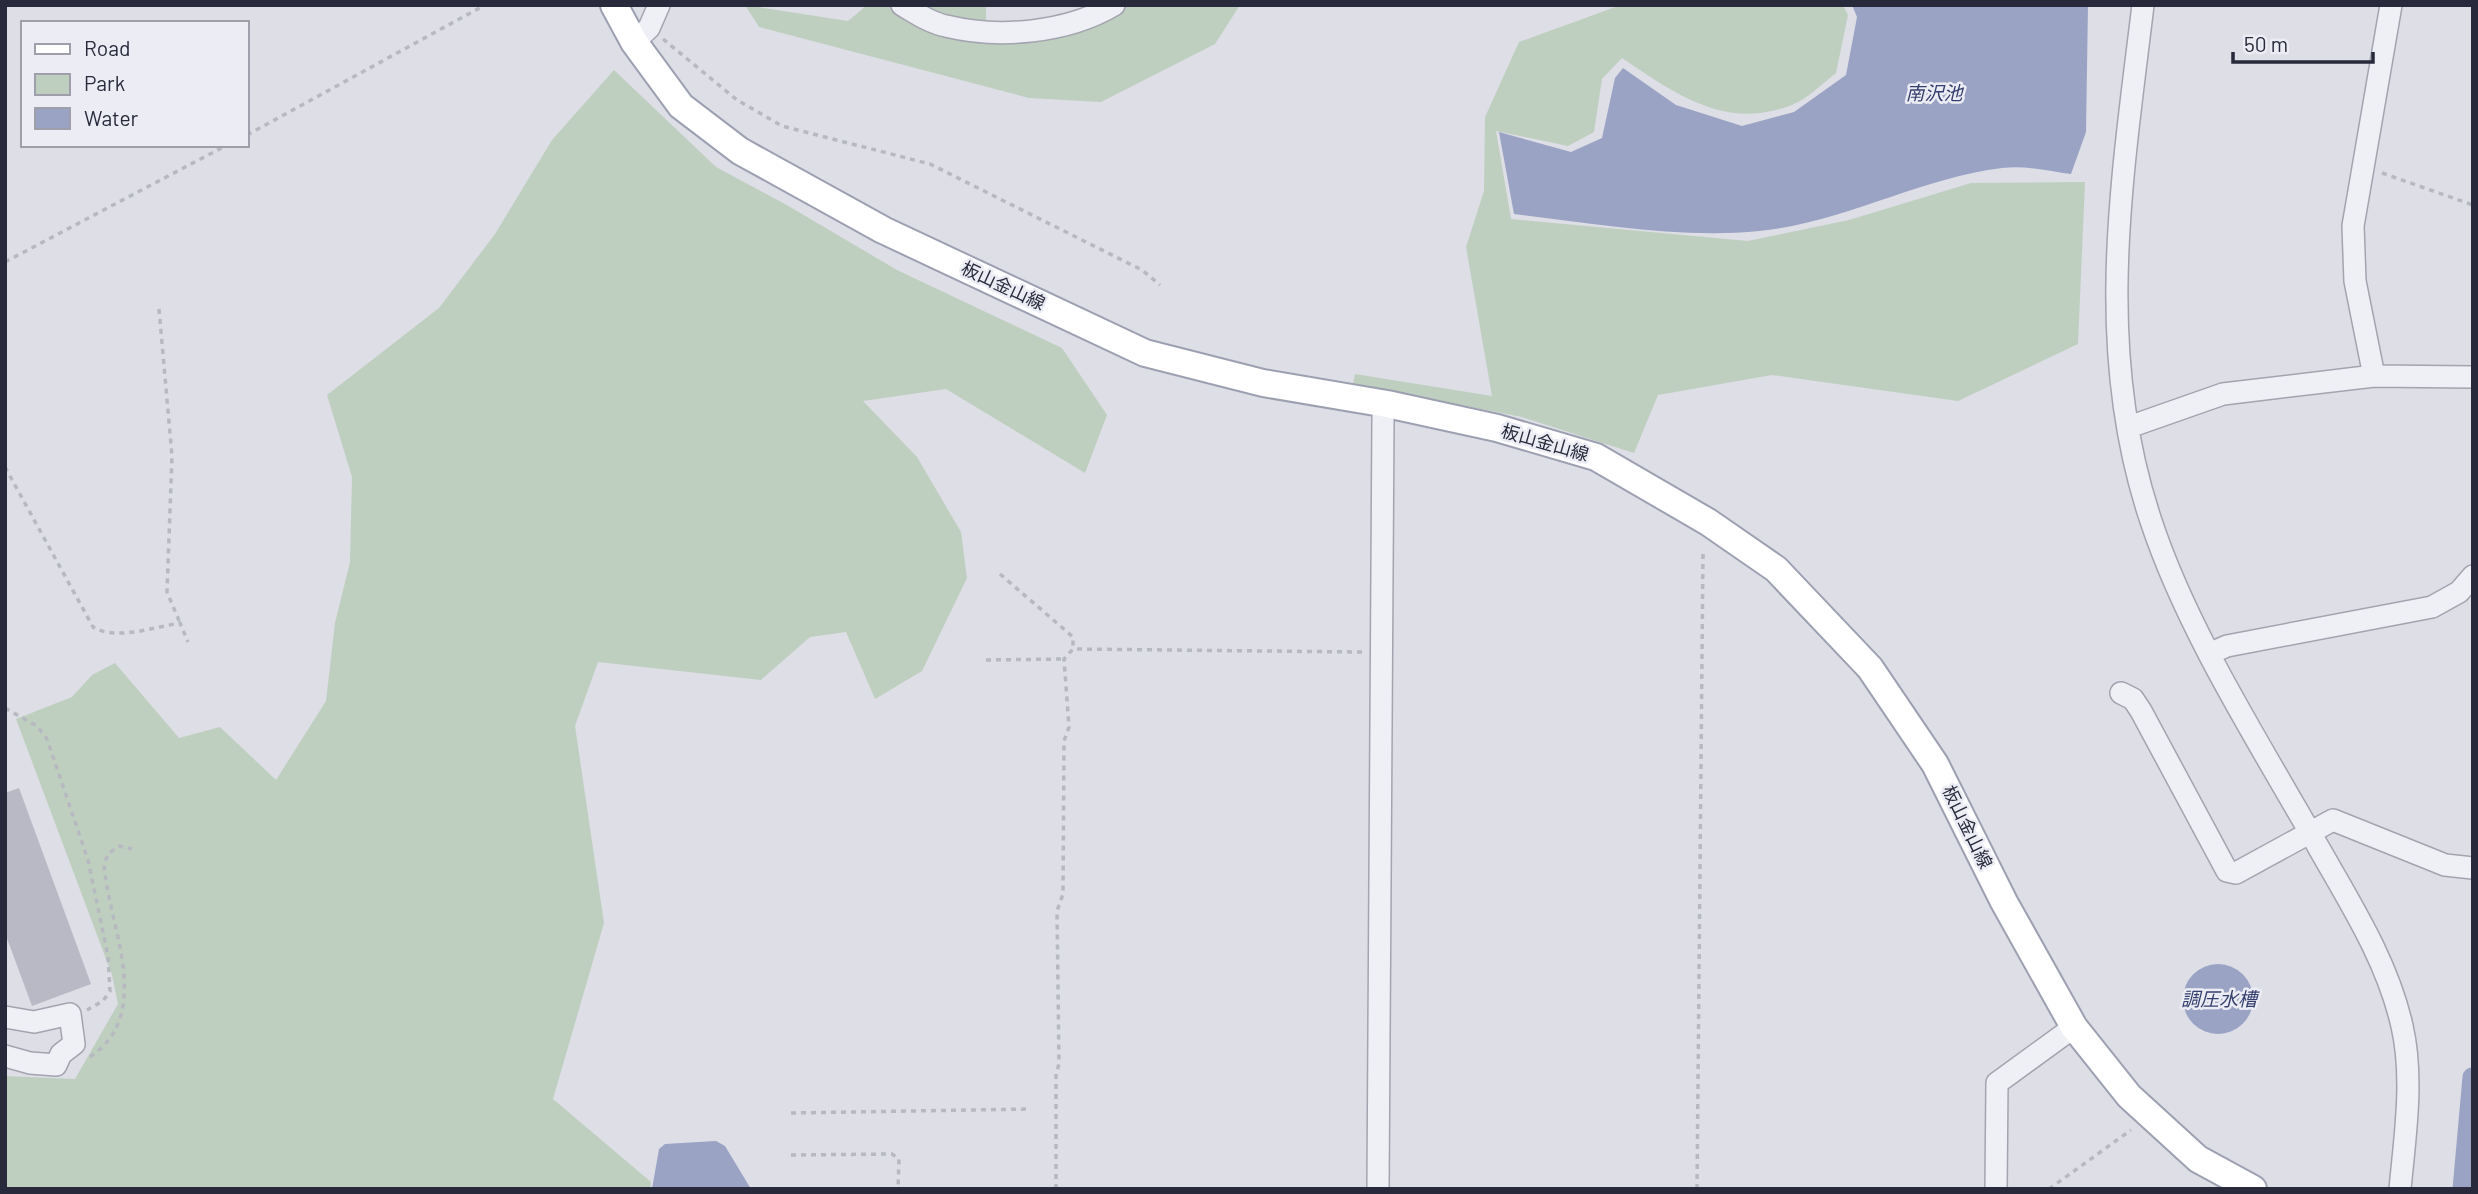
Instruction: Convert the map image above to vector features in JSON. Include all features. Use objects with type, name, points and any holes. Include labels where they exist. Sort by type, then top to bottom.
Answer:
[{"type":"main road","name":"板山金山線","points":[[614,5],[642,35],[681,106],[740,151],[883,230],[1145,352],[1263,383],[1387,404],[1497,428],[1596,457],[1708,522],[1776,569],[1870,668],[1935,764],[2004,902],[2074,1027],[2139,1105],[2198,1159],[2253,1189]]},
{"type":"street","points":[[642,35],[659,5]]},
{"type":"street","points":[[902,5],[946,26],[999,31],[1049,28],[1076,23],[1114,5]]},
{"type":"street","points":[[2143,5],[2116,243],[2117,365],[2140,486],[2178,592],[2380,961],[2402,1026],[2408,1080],[2400,1189]]},
{"type":"street","points":[[2374,376],[2360,316],[2353,255],[2353,226],[2391,5]]},
{"type":"street","points":[[2129,427],[2223,394],[2374,376],[2473,377]]},
{"type":"street","points":[[1378,1189],[1383,417],[1387,404]]},
{"type":"street","points":[[2211,653],[2227,646],[2432,607],[2459,592],[2473,576]]},
{"type":"street","points":[[2121,693],[2133,699],[2153,731],[2227,871],[2236,873],[2333,820],[2445,865],[2473,868]]},
{"type":"street","points":[[5,1017],[34,1022],[71,1014],[74,1044],[61,1054],[56,1065],[30,1063],[5,1056]]},
{"type":"street","points":[[1996,1189],[1997,1083],[2074,1027]]},
{"type":"path","points":[[248,134],[485,5]]},
{"type":"path","points":[[642,35],[761,116],[782,126],[930,164],[1142,270],[1160,285]]},
{"type":"path","points":[[5,262],[223,147]]},
{"type":"path","points":[[2364,168],[2473,205]]},
{"type":"path","points":[[159,309],[172,456],[167,592],[188,642]]},
{"type":"path","points":[[5,467],[93,627],[103,633],[114,633],[180,624]]},
{"type":"path","points":[[1697,1189],[1703,552]]},
{"type":"path","points":[[1000,574],[1073,637],[1073,649],[1064,659],[1069,727],[1064,741],[1063,894],[1058,911],[1056,1189]]},
{"type":"path","points":[[1073,649],[1381,652]]},
{"type":"path","points":[[986,660],[1064,659]]},
{"type":"path","points":[[5,708],[37,726],[47,739],[80,837],[97,904],[108,956],[110,991],[103,1001],[71,1014]]},
{"type":"path","points":[[56,1065],[78,1063],[92,1056],[115,1035],[122,1018],[125,997],[124,971],[103,864],[108,853],[119,846],[132,849]]},
{"type":"path","points":[[791,1113],[1030,1109]]},
{"type":"path","points":[[2049,1189],[2131,1130]]},
{"type":"path","points":[[791,1155],[892,1154],[899,1160],[898,1189]]},
{"type":"green space","points":[[745,5],[848,21],[867,5],[986,5],[986,35],[1092,23],[1127,5],[1240,5],[1215,44],[1101,102],[1029,98],[759,27]]},
{"type":"green space","points":[[1621,5],[1843,5],[1848,15],[1836,73],[1792,105],[1768,112],[1745,114],[1723,111],[1682,96],[1622,58],[1602,79],[1594,132],[1568,146],[1496,131],[1511,219],[1748,241],[1849,220],[1971,183],[2085,182],[2078,344],[1958,401],[1772,375],[1658,395],[1634,453],[1522,417],[1353,384],[1355,374],[1492,396],[1466,247],[1484,191],[1485,117],[1519,42]]},
{"type":"green space","points":[[614,70],[716,167],[897,270],[1062,348],[1107,415],[1085,473],[946,389],[863,401],[917,457],[961,532],[967,578],[922,671],[875,699],[846,632],[810,637],[761,680],[598,662],[575,726],[604,923],[553,1099],[651,1182],[650,1189],[5,1189],[5,1076],[75,1079],[118,1004],[112,975],[16,719],[72,697],[92,675],[115,663],[179,738],[220,727],[276,780],[326,701],[335,623],[350,562],[352,477],[327,395],[439,308],[495,234],[552,140]]},
{"type":"water","name":"南沢池","points":[[1852,5],[2088,5],[2086,132],[2071,174],[2019,167],[1971,173],[1821,219],[1759,231],[1667,232],[1514,214],[1499,132],[1571,152],[1602,138],[1615,78],[1623,68],[1676,105],[1742,126],[1794,112],[1846,75],[1857,17]]},
{"type":"water","name":"調圧水槽","points":[[2218,964],[2243,974],[2253,999],[2243,1024],[2218,1034],[2193,1024],[2183,999],[2193,974]]},
{"type":"water","points":[[716,1141],[725,1146],[751,1189],[652,1189],[659,1149],[665,1144]]},
{"type":"building","points":[[19,788],[91,984],[32,1006],[5,933],[5,793]]},
{"type":"waterway","points":[[2462,1189],[2472,1077]]}]
